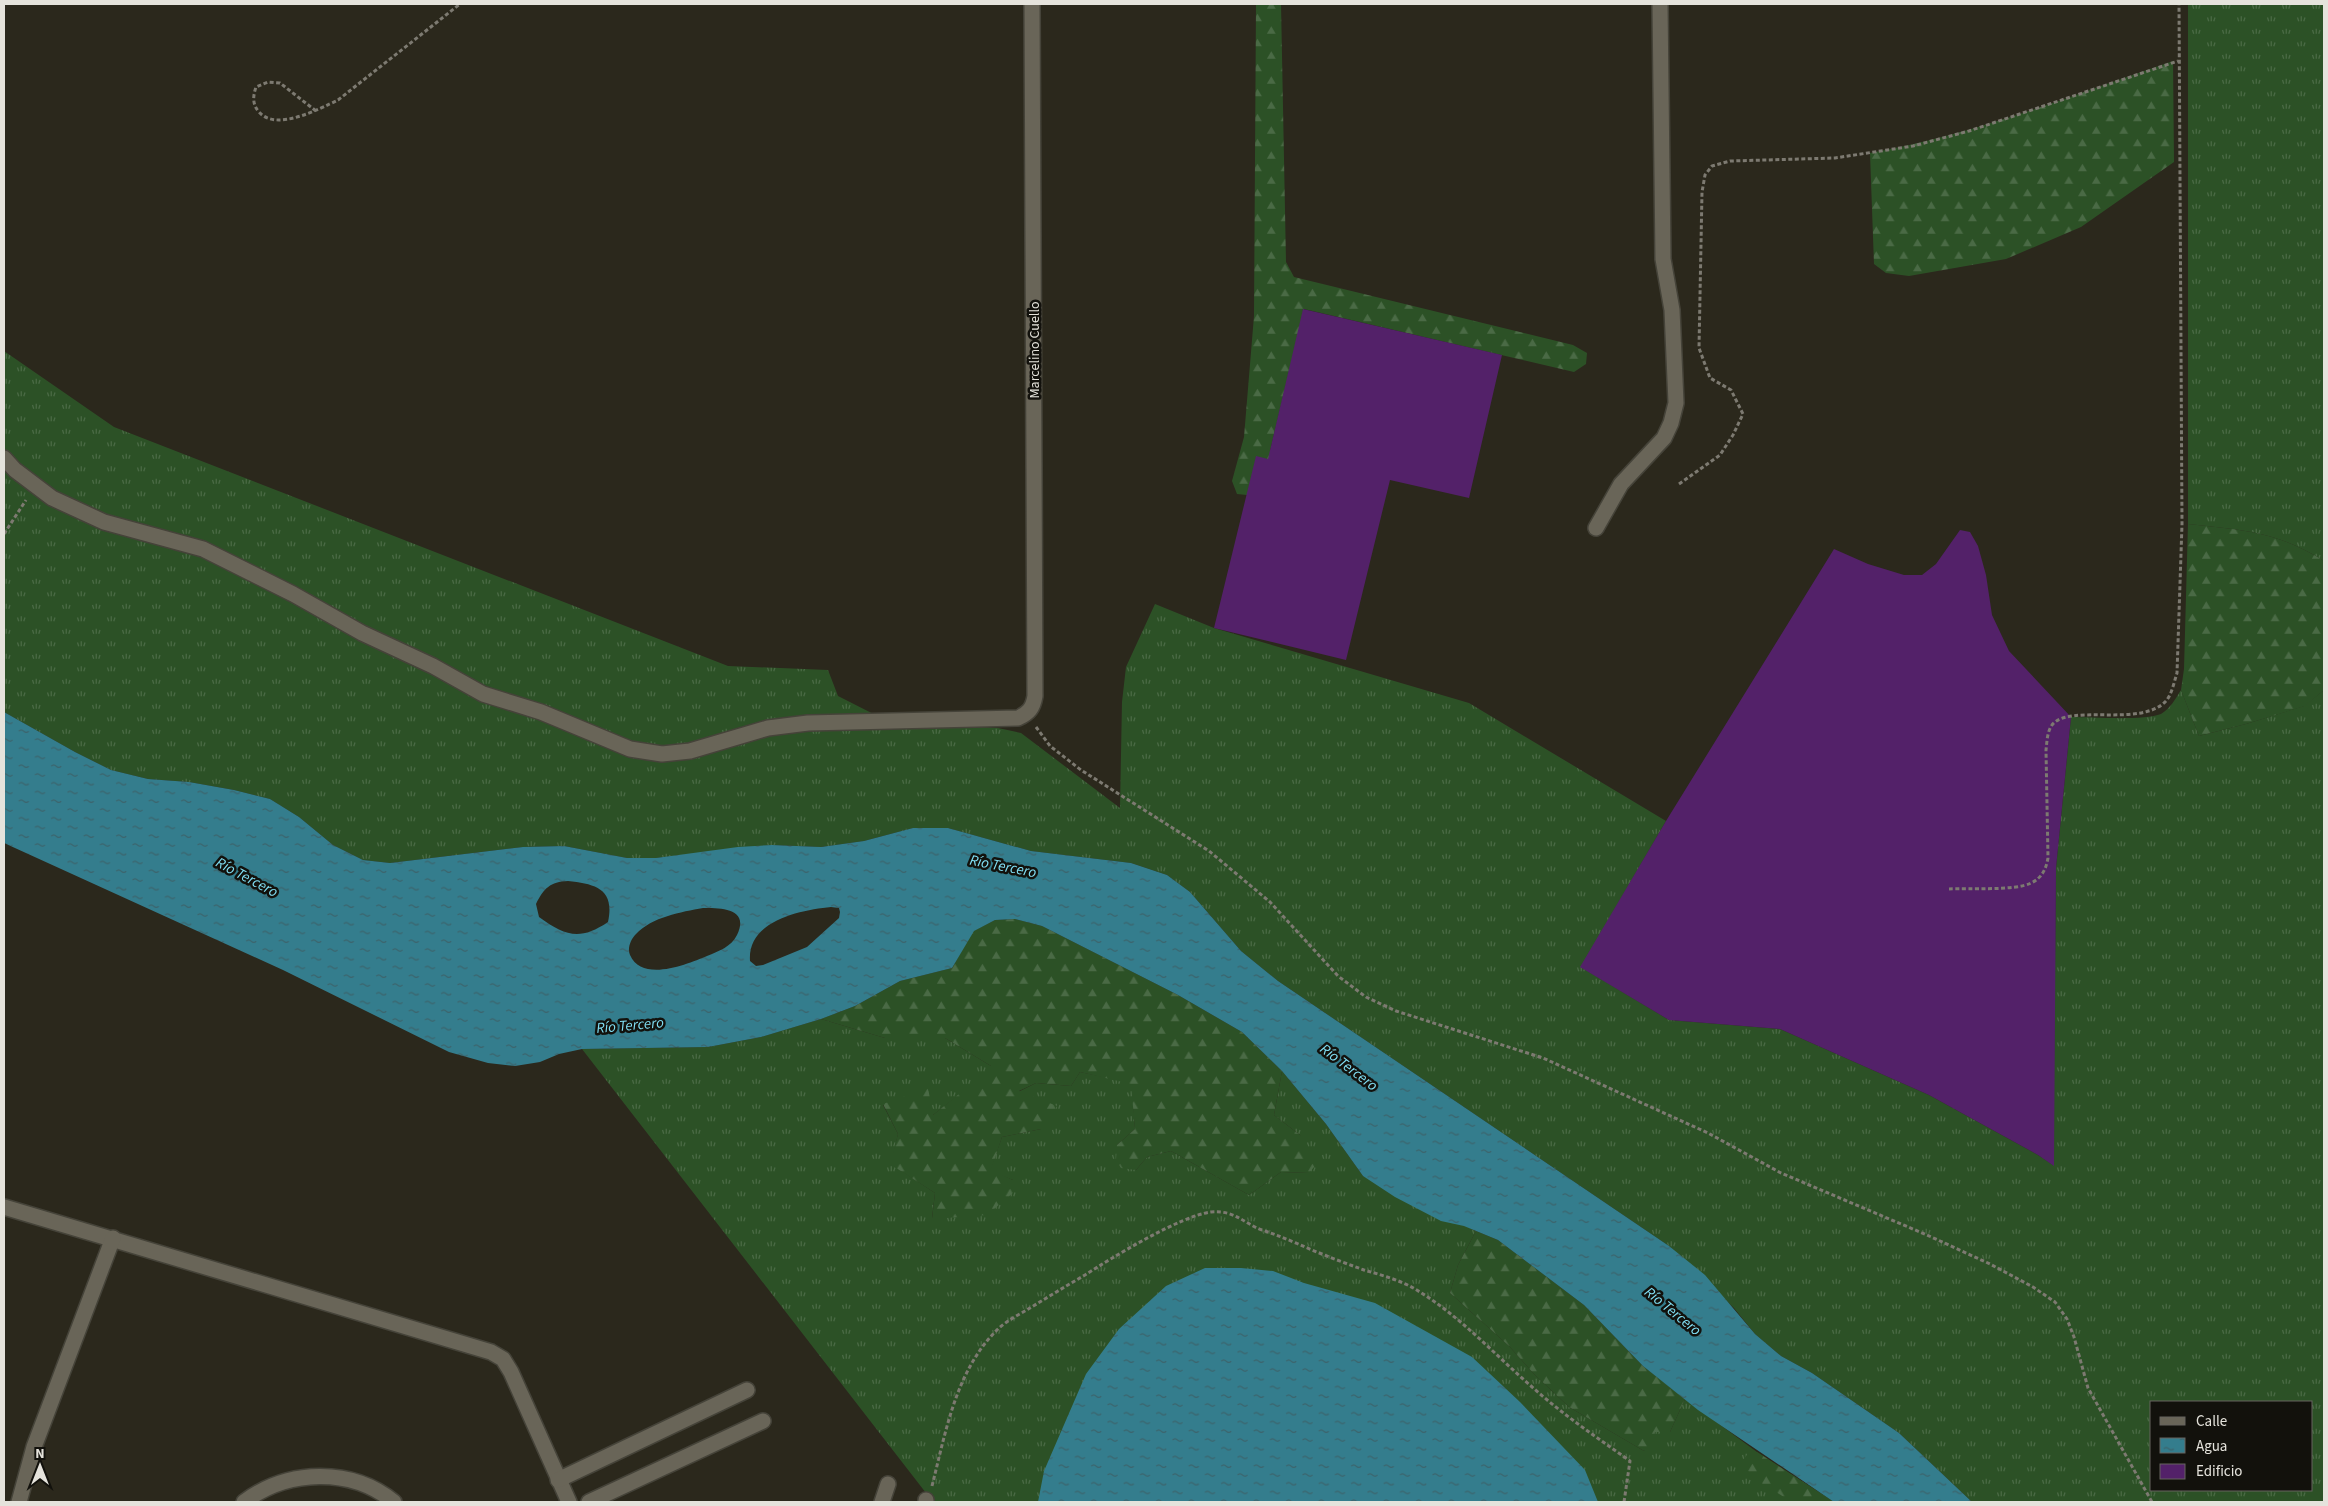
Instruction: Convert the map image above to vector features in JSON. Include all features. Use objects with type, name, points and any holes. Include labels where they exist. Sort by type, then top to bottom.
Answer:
[{"type":"street","name":"Marcelino Cuello","points":[[1027,714],[1033,706],[1035,696],[1032,4]]},
{"type":"street","points":[[1596,528],[1621,484],[1664,438],[1671,423],[1676,403],[1672,310],[1663,260],[1660,4]]},
{"type":"street","points":[[4,458],[15,470],[52,498],[104,522],[142,534],[203,549],[293,594],[362,633],[433,666],[483,694],[541,712],[630,749],[662,754],[690,751],[768,728],[808,723],[1018,718],[1027,714]]},
{"type":"street","points":[[4,1207],[491,1352],[502,1359],[511,1372],[569,1502]]},
{"type":"street","points":[[18,1502],[34,1447],[113,1238]]},
{"type":"street","points":[[558,1480],[747,1390]]},
{"type":"street","points":[[589,1502],[763,1421]]},
{"type":"street","points":[[244,1502],[258,1492],[283,1482],[310,1476],[341,1477],[367,1486],[394,1502]]},
{"type":"street","points":[[882,1502],[888,1484]]},
{"type":"path","points":[[316,111],[280,83],[268,82],[256,87],[253,97],[256,108],[263,117],[276,120],[296,118],[316,111],[338,100],[460,4]]},
{"type":"path","points":[[1949,889],[2030,884],[2040,877],[2046,868],[2048,858],[2046,750],[2047,737],[2052,725],[2060,718],[2138,714],[2155,710],[2166,701],[2173,689],[2177,673],[2182,524],[2182,184],[2178,60],[2179,4]]},
{"type":"path","points":[[1679,484],[1720,455],[1733,436],[1743,414],[1731,390],[1710,378],[1699,348],[1702,192],[1705,175],[1712,166],[1730,161],[1835,158],[1913,146],[1969,131],[2178,60]]},
{"type":"path","points":[[4,534],[8,531],[35,485]]},
{"type":"path","points":[[1027,714],[1050,746],[1081,770],[1209,852],[1239,876],[1270,902],[1338,976],[1366,997],[1396,1011],[1542,1058],[1708,1133],[1782,1173],[1990,1264],[2033,1287],[2055,1302],[2067,1319],[2088,1388],[2152,1502]]},
{"type":"path","points":[[926,1501],[956,1398],[970,1366],[986,1342],[1001,1326],[1097,1267],[1171,1227],[1202,1214],[1214,1212],[1240,1217],[1260,1230],[1277,1234],[1360,1268],[1399,1281],[1428,1298],[1472,1331],[1531,1386],[1570,1419],[1630,1461],[1624,1502]]},
{"type":"green space","points":[[1256,4],[1281,4],[1286,262],[1294,277],[1573,345],[1587,353],[1586,364],[1574,372],[1304,309],[1270,451],[1270,460],[1247,495],[1237,494],[1232,481],[1244,437],[1254,316]]},
{"type":"green space","points":[[2188,4],[2324,4],[2324,561],[2290,543],[2274,538],[2242,530],[2188,524]]},
{"type":"green space","points":[[2173,61],[2174,162],[2081,227],[2006,259],[1909,276],[1886,273],[1874,264],[1870,153],[1947,136],[1985,125]]},
{"type":"green space","points":[[4,351],[114,427],[728,666],[828,670],[838,696],[901,728],[947,725],[998,728],[1021,733],[1120,808],[1122,702],[1126,667],[1155,604],[1214,628],[1469,703],[1666,821],[1581,967],[1669,1020],[1780,1029],[1929,1095],[2053,1165],[2056,868],[2071,717],[2130,718],[2153,716],[2161,714],[2167,709],[2181,690],[2199,736],[2304,706],[2324,690],[2324,1502],[1972,1502],[1899,1433],[1812,1373],[1781,1356],[1755,1334],[1734,1308],[1669,1246],[1278,981],[1241,951],[1190,892],[1167,875],[1131,863],[1031,851],[948,828],[913,828],[864,841],[821,847],[772,845],[656,858],[627,858],[564,846],[523,847],[390,863],[363,860],[333,845],[299,817],[270,799],[189,782],[148,779],[111,770],[4,712]]},
{"type":"green space","points":[[2188,524],[2242,530],[2274,538],[2290,543],[2324,561],[2324,690],[2305,706],[2199,736],[2181,690],[2184,669]]},
{"type":"green space","points":[[1015,919],[1042,926],[1178,995],[1242,1032],[1282,1071],[1274,1115],[1300,1135],[1319,1161],[1309,1173],[1281,1172],[1249,1195],[1171,1151],[1147,1157],[1136,1170],[1121,1168],[1116,1160],[1117,1145],[1135,1129],[1131,1084],[1080,1072],[1071,1086],[1036,1083],[1019,1091],[1057,1106],[1041,1129],[1002,1137],[991,1170],[1013,1180],[1017,1186],[1014,1192],[987,1215],[932,1219],[935,1193],[890,1164],[898,1134],[883,1104],[928,1088],[933,1115],[969,1086],[991,1085],[991,1066],[945,1038],[885,1038],[821,1019],[855,1006],[900,981],[952,968],[973,931],[995,920]]},
{"type":"green space","points":[[821,1019],[885,1038],[945,1038],[991,1066],[991,1086],[969,1087],[933,1115],[883,1105],[898,1134],[891,1164],[935,1193],[932,1218],[1013,1180],[990,1171],[1002,1137],[1041,1129],[1018,1092],[1036,1083],[1071,1086],[1080,1072],[1132,1083],[1135,1129],[1117,1145],[1136,1170],[1147,1157],[1171,1151],[1249,1195],[1281,1172],[1309,1173],[1300,1135],[1274,1115],[1282,1071],[1326,1124],[1363,1176],[1476,1231],[1458,1265],[1450,1293],[1509,1346],[1534,1374],[1569,1407],[1644,1451],[1655,1432],[1670,1432],[1685,1399],[1757,1452],[1834,1502],[933,1502],[582,1049],[708,1047],[761,1037]]},
{"type":"green space","points":[[1476,1231],[1498,1240],[1584,1305],[1643,1366],[1685,1399],[1670,1432],[1655,1432],[1653,1443],[1644,1451],[1569,1407],[1534,1374],[1509,1346],[1450,1293],[1458,1265]]},
{"type":"green space","points":[[1749,1452],[1757,1452],[1834,1502],[1792,1502],[1758,1481],[1746,1469],[1744,1459]]},
{"type":"water","name":"Río Tercero","points":[[4,712],[111,770],[148,779],[189,782],[234,790],[270,799],[299,817],[333,845],[363,860],[390,863],[523,847],[564,846],[627,858],[656,858],[738,847],[772,845],[821,847],[864,841],[913,828],[948,828],[1031,851],[1131,863],[1167,875],[1190,892],[1241,951],[1278,981],[1669,1246],[1705,1275],[1755,1334],[1781,1356],[1812,1373],[1899,1433],[1972,1502],[1834,1502],[1698,1410],[1643,1366],[1584,1305],[1498,1240],[1464,1226],[1441,1221],[1395,1197],[1363,1176],[1326,1124],[1282,1071],[1242,1032],[1178,995],[1042,926],[1015,919],[995,920],[974,931],[952,968],[900,981],[855,1006],[821,1019],[761,1037],[708,1047],[582,1049],[559,1054],[540,1062],[515,1066],[488,1063],[449,1052],[283,970],[4,843]],"holes":[[[568,881],[587,884],[601,890],[606,895],[609,902],[608,922],[589,932],[573,934],[565,932],[539,917],[536,904],[545,890],[552,884]],[[703,908],[725,909],[737,915],[740,919],[740,926],[737,935],[728,946],[677,967],[655,970],[644,968],[636,963],[630,955],[629,949],[631,941],[636,934],[650,923],[676,914]],[[839,908],[839,918],[807,947],[763,965],[756,966],[750,961],[751,947],[757,936],[766,927],[791,915],[818,909]]]},
{"type":"water","points":[[1205,1268],[1241,1268],[1273,1271],[1304,1283],[1375,1303],[1472,1357],[1520,1402],[1585,1470],[1598,1502],[1038,1502],[1044,1471],[1086,1374],[1119,1329],[1166,1286]]},
{"type":"building","points":[[1303,309],[1502,355],[1469,498],[1390,480],[1346,660],[1214,628],[1256,456],[1268,459]]},
{"type":"building","points":[[1960,530],[1970,532],[1978,546],[1986,575],[1992,615],[2009,651],[2071,717],[2056,868],[2054,1166],[2038,1155],[1929,1095],[1780,1029],[1669,1020],[1580,967],[1666,821],[1834,549],[1868,564],[1904,575],[1922,575],[1936,564]]}]
